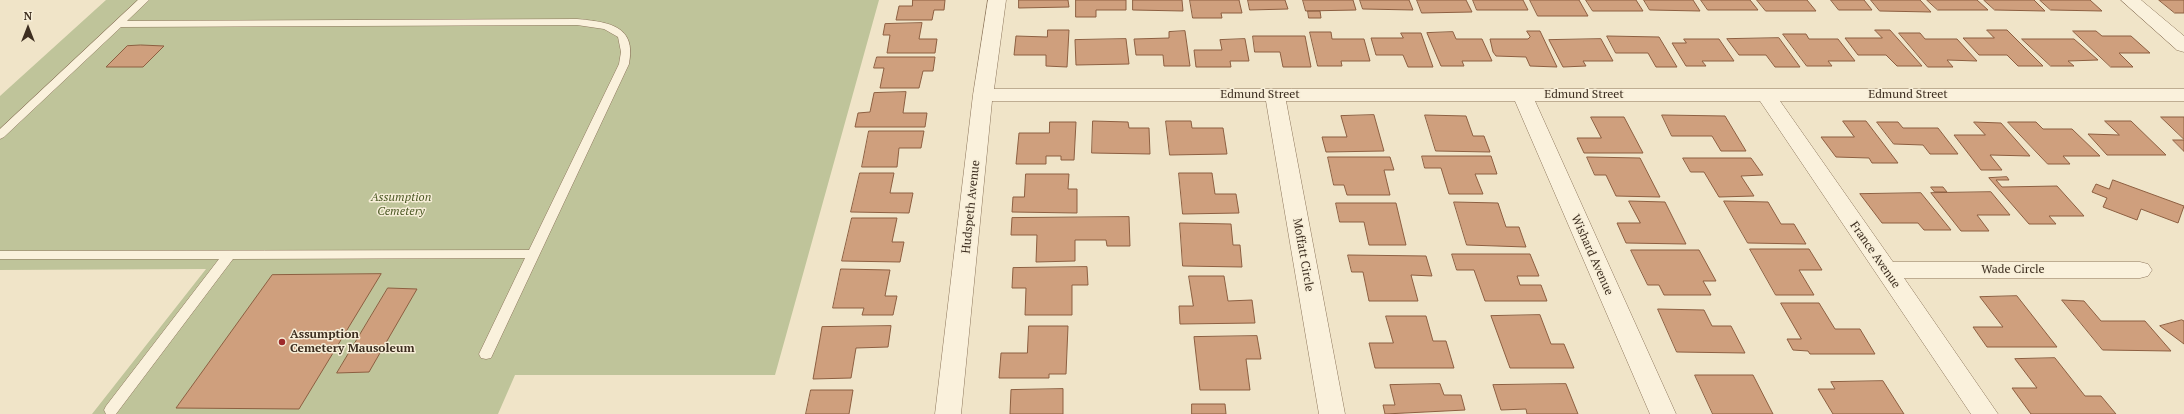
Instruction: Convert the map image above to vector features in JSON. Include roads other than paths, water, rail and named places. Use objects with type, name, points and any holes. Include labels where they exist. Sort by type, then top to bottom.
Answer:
[{"type":"street","name":"Hudspeth Avenue","points":[[948,414],[983,95],[997,0]]},
{"type":"street","points":[[2130,0],[2184,46]]},
{"type":"street","name":"Edmund Street","points":[[983,95],[2184,95]]},
{"type":"street","name":"Moffatt Circle","points":[[1275,95],[1332,414]]},
{"type":"street","name":"Wishard Avenue","points":[[1522,95],[1663,414]]},
{"type":"street","name":"France Avenue","points":[[1766,95],[1985,414]]},
{"type":"street","name":"Wade Circle","points":[[1886,270],[2140,270]]},
{"type":"lane","points":[[0,135],[144,0]]},
{"type":"lane","points":[[119,24],[577,22],[598,24],[615,30],[626,39],[629,51],[624,64],[532,254],[486,354]]},
{"type":"lane","points":[[0,255],[532,254]]},
{"type":"lane","points":[[111,410],[229,255]]},
{"type":"place","name":"Assumption Cemetery Mausoleum","points":[[282,342]]},
{"type":"park label","name":"Assumption Cemetery","points":[[401,205]]}]
